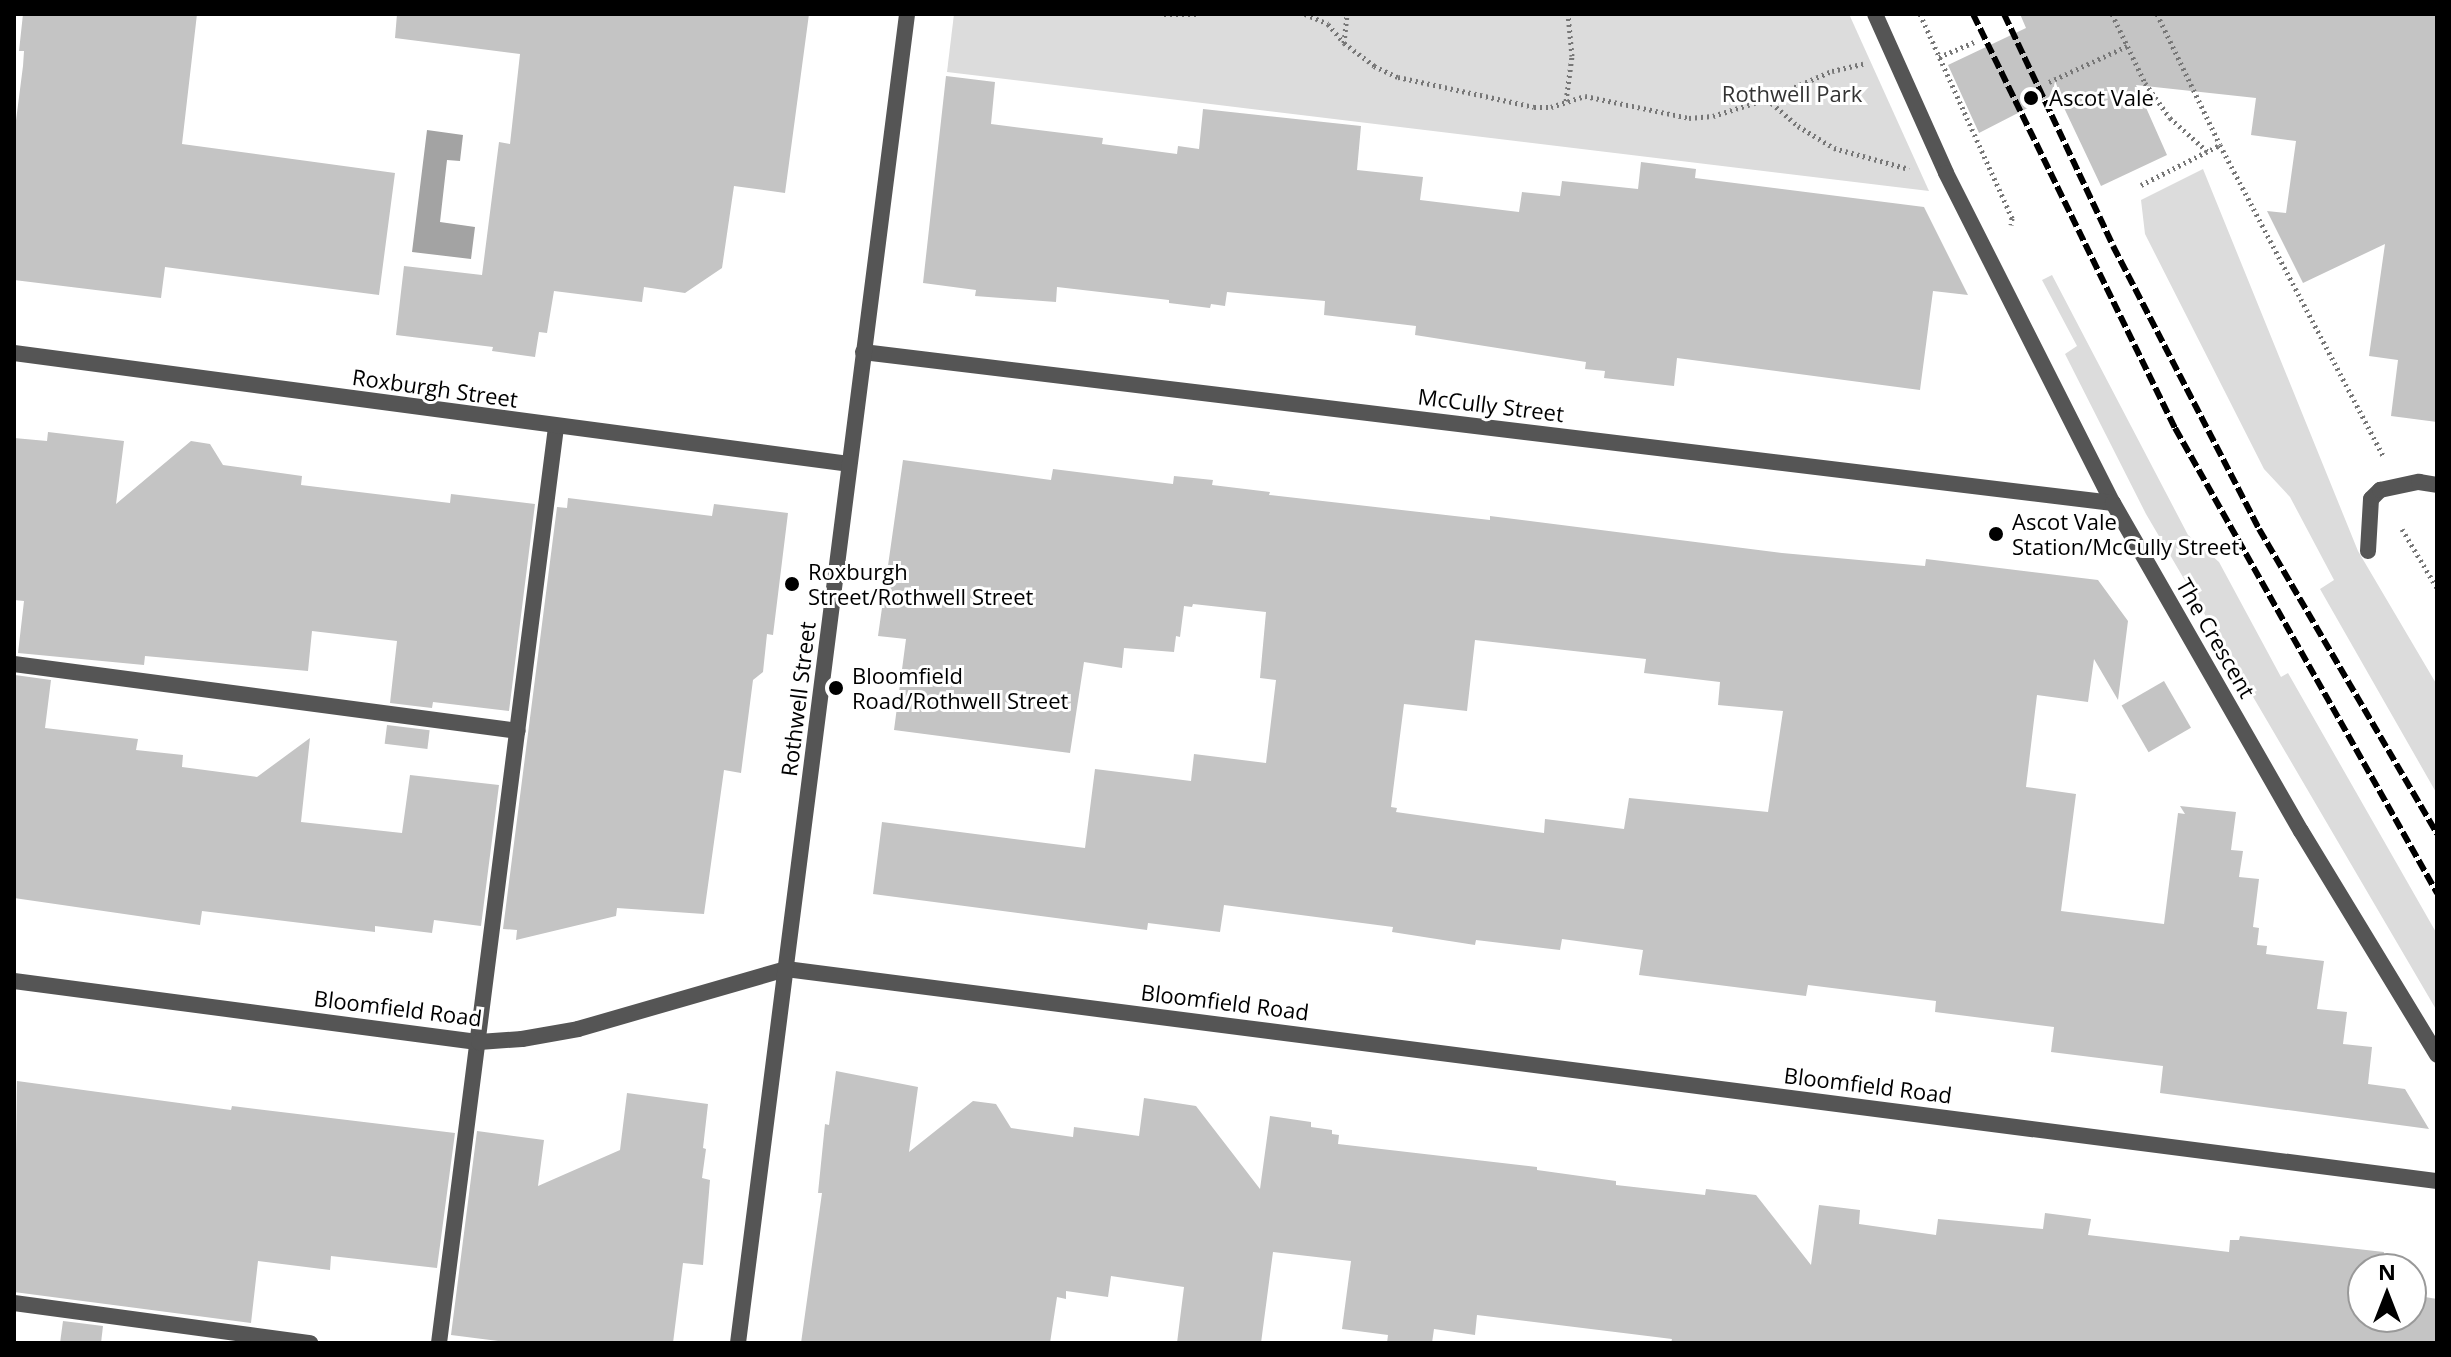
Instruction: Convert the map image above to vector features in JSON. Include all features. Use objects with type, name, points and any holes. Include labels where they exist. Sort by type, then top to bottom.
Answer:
[{"type":"street","name":"Rothwell Street","points":[[738,1343],[907,14]]},
{"type":"street","name":"The Crescent","points":[[1875,14],[1946,173],[2113,503],[2301,831],[2437,1055]]},
{"type":"street","name":"McCully Street","points":[[863,352],[2113,503]]},
{"type":"street","name":"Roxburgh Street","points":[[14,353],[849,464]]},
{"type":"street","points":[[439,1343],[556,427]]},
{"type":"street","points":[[2368,551],[2371,499],[2380,490],[2419,482],[2437,485]]},
{"type":"street","points":[[14,664],[518,731]]},
{"type":"street","name":"Bloomfield Road","points":[[14,981],[479,1042],[522,1039],[578,1029],[786,969],[2437,1181]]},
{"type":"street","points":[[14,1303],[310,1343]]},
{"type":"path","points":[[1164,14],[1196,14]]},
{"type":"path","points":[[1305,14],[1328,24],[1344,43],[1374,66],[1398,77],[1534,107],[1551,107],[1585,96],[1617,100],[1689,118],[1713,116],[1767,99],[1832,71],[1893,56]]},
{"type":"path","points":[[1344,43],[1347,14]]},
{"type":"path","points":[[1566,101],[1572,56],[1568,14]]},
{"type":"path","points":[[1920,14],[2012,218],[2010,233]]},
{"type":"path","points":[[2112,14],[2145,83],[2170,118],[2207,151]]},
{"type":"path","points":[[2157,14],[2220,145],[2398,485]]},
{"type":"path","points":[[1939,57],[1974,42]]},
{"type":"path","points":[[2049,82],[2127,46]]},
{"type":"path","points":[[1767,99],[1798,126],[1834,148],[1905,169],[1946,173]]},
{"type":"path","points":[[2141,185],[2220,145]]},
{"type":"path","points":[[2380,490],[2437,588]]},
{"type":"green space","name":"Rothwell Park","points":[[954,14],[1849,14],[1929,191],[947,72]]},
{"type":"green space","points":[[2203,169],[2358,551],[2437,685],[2437,794],[2320,589],[2334,580],[2290,497],[2264,469],[2145,234],[2141,200]]},
{"type":"green space","points":[[2052,275],[2188,535],[2219,562],[2281,677],[2288,673],[2437,934],[2437,1011],[2146,514],[2065,354],[2077,346],[2042,280]]},
{"type":"shaded area","points":[[427,130],[463,135],[460,161],[447,160],[440,222],[475,227],[471,259],[412,252]]},
{"type":"building","points":[[23,14],[197,14],[182,144],[395,173],[379,295],[165,267],[161,298],[14,280],[14,136],[23,66],[24,51],[19,51]]},
{"type":"building","points":[[397,14],[809,14],[785,193],[734,186],[722,268],[685,293],[644,287],[642,302],[554,291],[547,333],[539,332],[535,357],[492,351],[493,347],[396,335],[404,266],[482,275],[499,142],[510,144],[520,54],[395,38]]},
{"type":"building","points":[[2020,14],[2437,14],[2437,422],[2391,416],[2398,360],[2369,356],[2385,244],[2303,283],[2267,211],[2286,213],[2296,141],[2251,135],[2256,98],[2136,85],[2167,155],[2101,186],[2057,93],[1979,133],[1948,65],[2026,28]]},
{"type":"building","points":[[946,76],[995,82],[991,124],[1103,138],[1102,144],[1177,154],[1178,146],[1199,149],[1203,109],[1361,126],[1357,170],[1423,177],[1420,200],[1519,212],[1522,192],[1560,196],[1562,181],[1638,189],[1641,162],[1696,169],[1695,178],[1924,207],[1968,295],[1933,291],[1920,390],[1677,358],[1674,386],[1604,378],[1605,371],[1585,369],[1586,362],[1415,335],[1416,326],[1324,315],[1325,301],[1227,292],[1225,306],[1211,304],[1210,308],[1057,287],[1056,302],[975,296],[976,290],[923,283]]},
{"type":"building","points":[[48,432],[124,441],[116,504],[191,441],[210,444],[223,465],[302,476],[301,485],[450,503],[451,494],[535,504],[509,711],[433,702],[432,708],[390,703],[397,641],[312,631],[308,671],[145,656],[144,665],[18,653],[24,601],[14,600],[14,438],[47,441]]},
{"type":"building","points":[[903,460],[1051,480],[1053,469],[1173,484],[1174,476],[1213,480],[1212,485],[1270,492],[1269,495],[1490,520],[1490,516],[1782,553],[1925,566],[1926,559],[2098,580],[2128,621],[2118,700],[2094,659],[2088,702],[2037,695],[2026,787],[2076,794],[2061,911],[2164,924],[2178,813],[2185,814],[2180,806],[2236,812],[2231,850],[2243,851],[2239,877],[2259,879],[2253,927],[2259,928],[2257,945],[2267,946],[2266,954],[2324,961],[2317,1009],[2347,1012],[2343,1044],[2372,1047],[2368,1084],[2405,1089],[2429,1129],[2160,1093],[2163,1066],[2051,1052],[2054,1027],[1935,1012],[1936,1001],[1808,985],[1806,996],[1639,975],[1643,950],[1562,939],[1560,950],[1476,940],[1475,945],[1392,932],[1393,927],[1224,905],[1220,932],[1148,923],[1147,930],[873,894],[882,822],[1085,848],[1095,769],[1191,781],[1194,754],[1266,763],[1276,680],[1260,678],[1266,612],[1193,604],[1192,607],[1184,606],[1180,637],[1176,636],[1174,652],[1124,648],[1122,668],[1084,662],[1070,753],[894,730],[906,639],[878,636]],"holes":[[[1475,640],[1646,659],[1644,673],[1720,682],[1718,705],[1783,711],[1768,812],[1629,798],[1624,829],[1545,819],[1544,833],[1396,812],[1397,808],[1391,807],[1404,704],[1467,711]]]},
{"type":"building","points":[[568,498],[712,516],[714,504],[788,513],[773,635],[767,634],[763,672],[753,680],[741,773],[724,770],[704,914],[617,908],[616,916],[516,940],[517,930],[503,929],[557,507],[567,508]]},
{"type":"building","points":[[15,675],[51,680],[45,728],[138,739],[136,750],[183,755],[182,767],[257,777],[310,738],[301,822],[402,833],[410,775],[499,785],[481,926],[434,920],[432,933],[375,926],[375,932],[202,911],[200,925],[14,898]]},
{"type":"building","points":[[2164,681],[2191,728],[2149,752],[2122,706]]},
{"type":"building","points":[[387,725],[430,730],[427,749],[385,744]]},
{"type":"building","points":[[836,1071],[918,1087],[909,1152],[973,1101],[996,1104],[1011,1128],[1073,1137],[1074,1127],[1139,1136],[1144,1098],[1196,1106],[1260,1189],[1270,1116],[1311,1122],[1311,1127],[1332,1130],[1332,1134],[1339,1135],[1338,1144],[1537,1167],[1537,1170],[1616,1181],[1616,1185],[1705,1195],[1706,1189],[1756,1195],[1811,1265],[1819,1205],[1860,1210],[1859,1224],[1936,1235],[1938,1219],[2043,1229],[2045,1213],[2091,1219],[2088,1235],[2229,1252],[2230,1240],[2239,1240],[2240,1236],[2384,1252],[2347,1253],[2347,1333],[2427,1333],[2427,1297],[2437,1299],[2437,1343],[1671,1343],[1672,1339],[1477,1315],[1475,1335],[1434,1329],[1432,1343],[1387,1343],[1388,1335],[1342,1329],[1351,1261],[1273,1252],[1261,1343],[1177,1343],[1184,1287],[1111,1276],[1108,1297],[1066,1291],[1066,1299],[1057,1297],[1050,1343],[801,1343],[822,1193],[818,1193],[825,1124],[829,1125]]},
{"type":"building","points":[[17,1081],[231,1110],[232,1106],[455,1133],[437,1268],[331,1256],[330,1270],[258,1261],[251,1323],[14,1292]]},
{"type":"building","points":[[627,1093],[708,1104],[702,1178],[710,1180],[703,1265],[683,1263],[673,1343],[514,1343],[451,1335],[477,1131],[544,1140],[538,1186],[620,1150]]},
{"type":"building","points":[[63,1321],[103,1326],[101,1343],[60,1343]]},
{"type":"railway","points":[[1973,14],[2175,428],[2437,893]]},
{"type":"railway","points":[[2004,14],[2113,246],[2259,529],[2437,834]]},
{"type":"place","name":"Ascot Vale","points":[[2031,98]]},
{"type":"place","name":"Ascot Vale Station/McCully Street","points":[[1996,534]]},
{"type":"place","name":"Roxburgh Street/Rothwell Street","points":[[792,584]]},
{"type":"place","name":"Bloomfield Road/Rothwell Street","points":[[836,688]]}]
